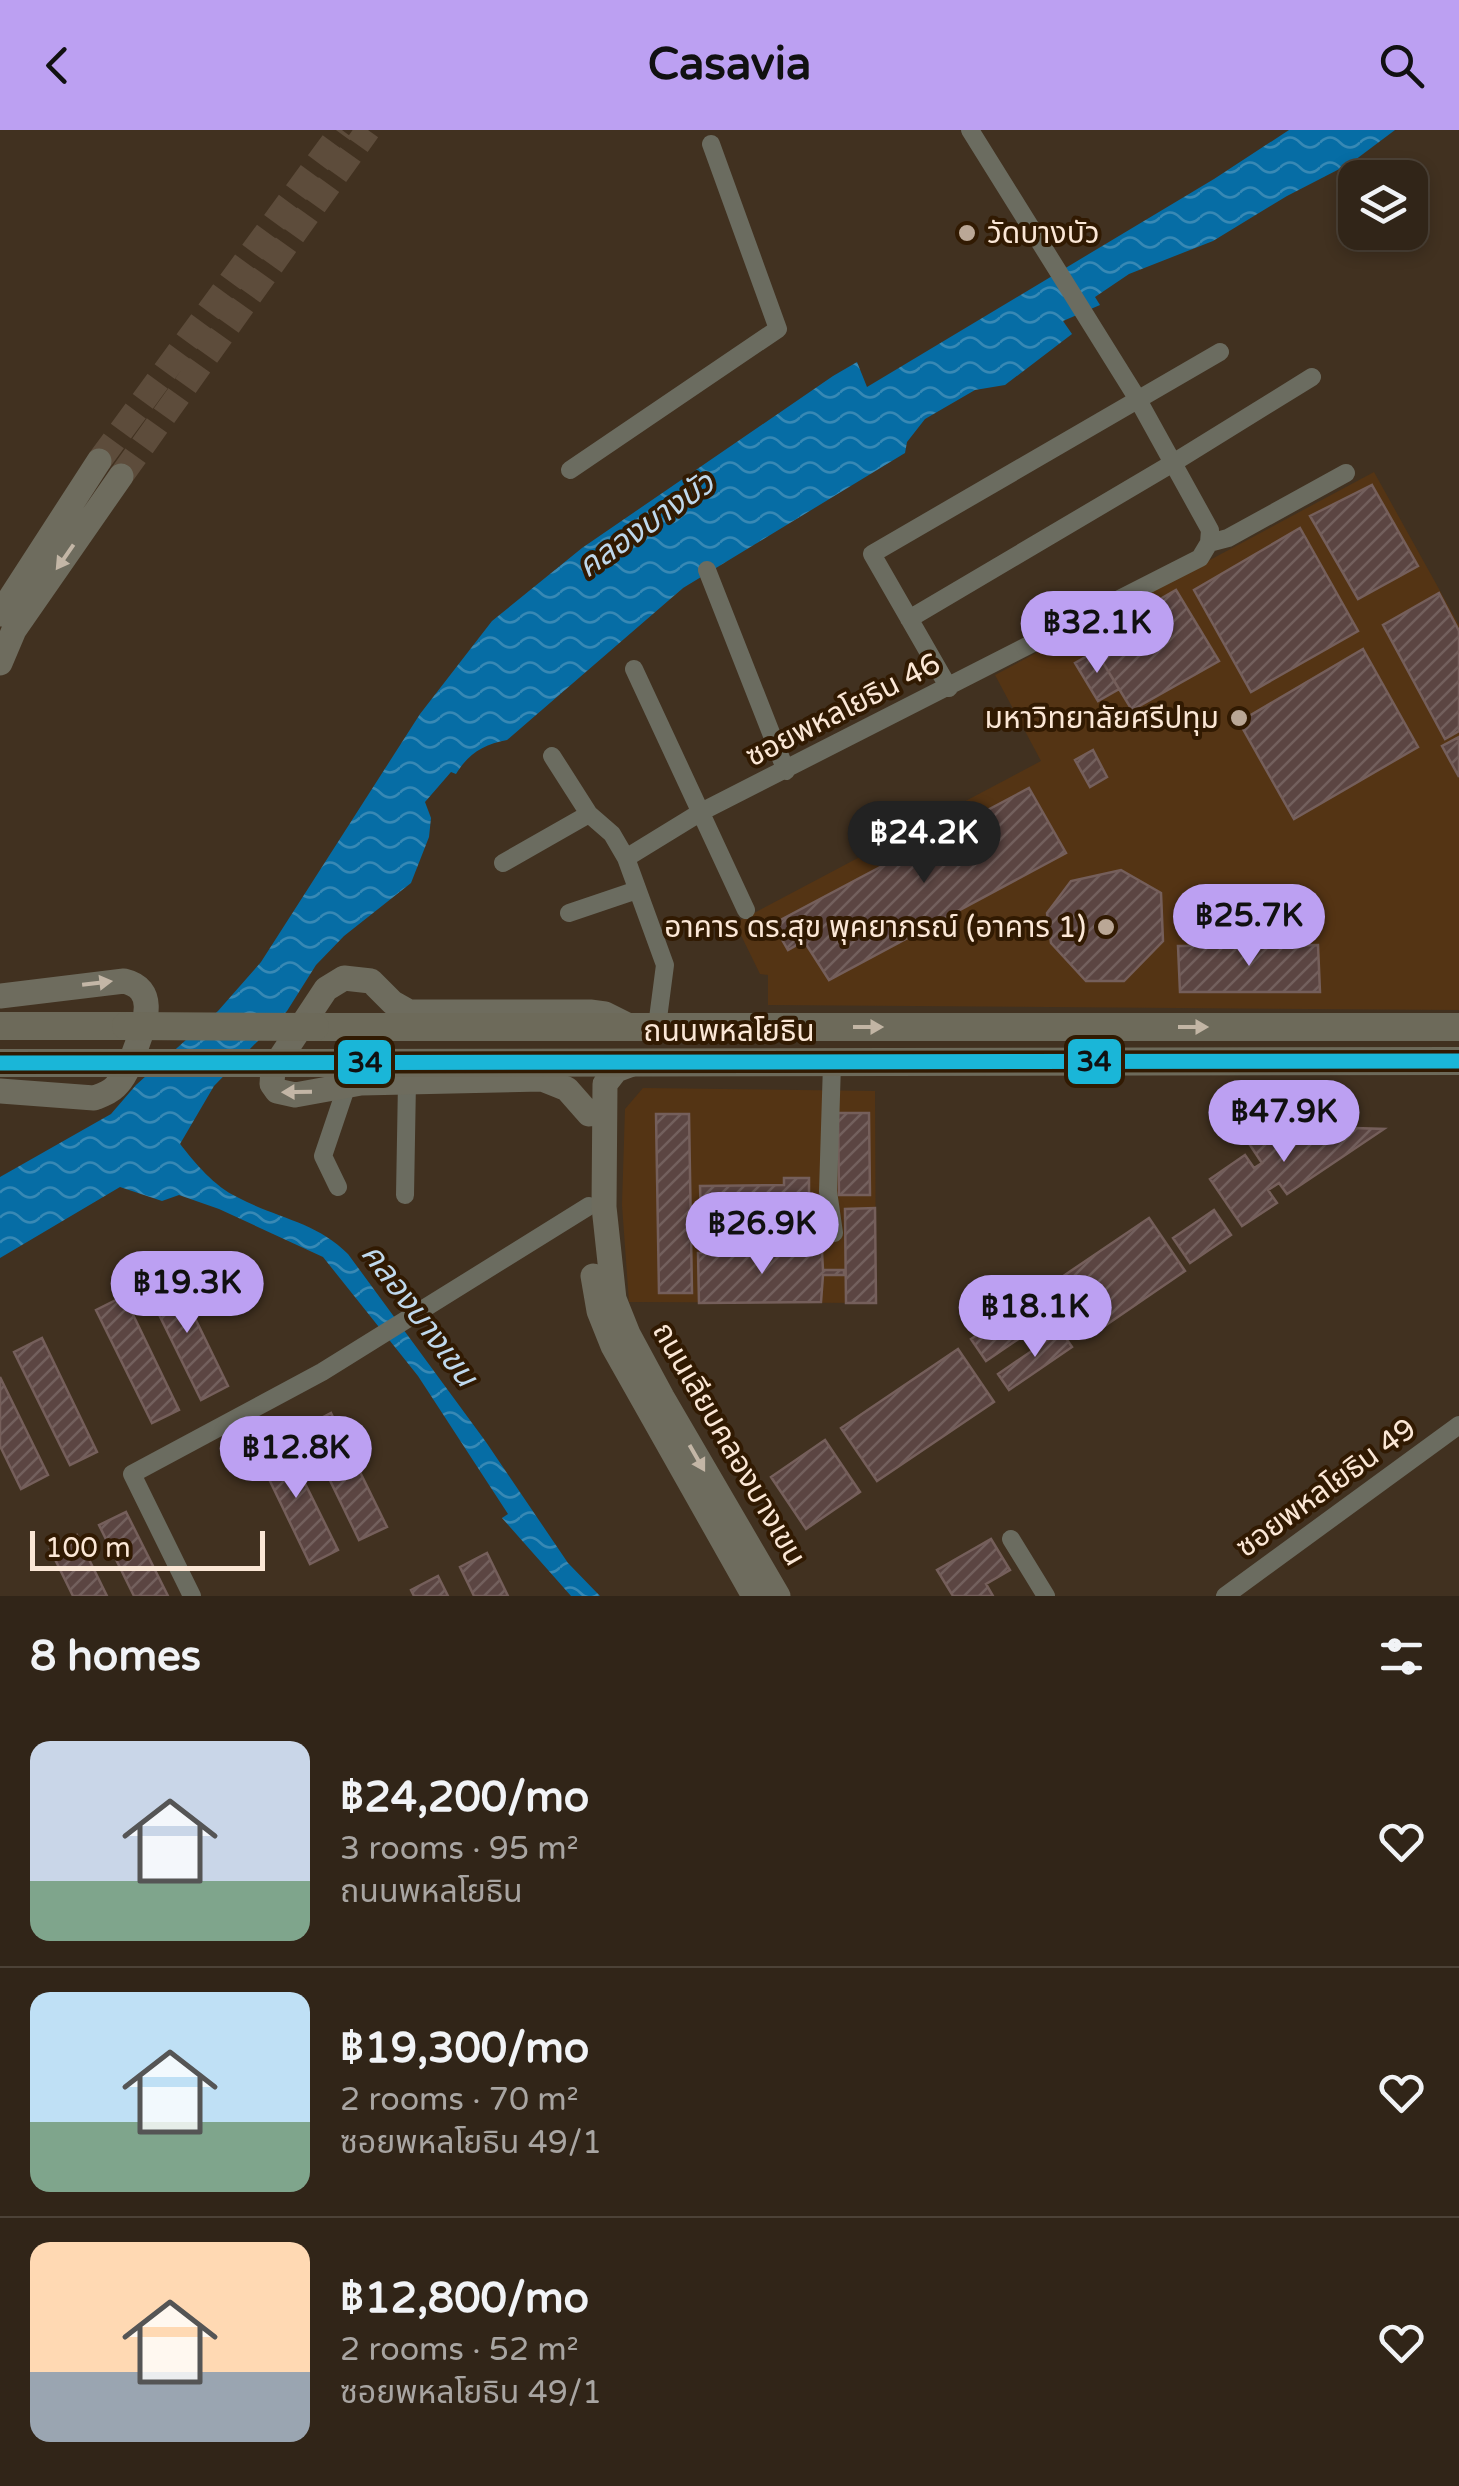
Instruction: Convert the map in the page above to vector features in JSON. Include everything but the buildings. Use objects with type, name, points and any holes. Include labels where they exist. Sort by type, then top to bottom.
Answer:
[{"type":"main road","points":[[0,614],[99,462]]},
{"type":"main road","points":[[0,663],[14,630],[121,476]]},
{"type":"main road","points":[[589,1114],[567,1089],[555,1082],[407,1082],[347,1085],[284,1095],[272,1084],[271,1076],[326,989],[344,978],[371,980],[393,1002],[410,1012],[590,1012],[643,1026]]},
{"type":"main road","points":[[0,996],[124,980],[142,991],[148,1012],[129,1066],[108,1093],[94,1098],[0,1092]]},
{"type":"main road","name":"ถนนพหลโยธิน","points":[[5,1024],[1459,1027]]},
{"type":"main road","points":[[1389,1026],[1389,1061]]},
{"type":"main road","name":"ถนนพหลโยธิน","points":[[0,1064],[1459,1061]]},
{"type":"main road","points":[[569,1064],[578,1068],[588,1086],[597,1220]]},
{"type":"main road","points":[[597,1220],[605,1084],[616,1070],[632,1064]]},
{"type":"main road","name":"ถนนเลียบคลองบางเขน","points":[[597,1220],[599,1311],[613,1346],[754,1596]]},
{"type":"main road","name":"ถนนเลียบคลองบางเขน","points":[[597,1220],[614,1299],[628,1334],[778,1596]]},
{"type":"street","points":[[970,130],[1137,398],[1210,530],[1209,542]]},
{"type":"street","points":[[570,470],[778,329],[711,144]]},
{"type":"street","points":[[948,688],[873,559],[876,550],[1220,352]]},
{"type":"street","points":[[909,619],[1312,376]]},
{"type":"street","name":"ซอยพหลโยธิน 46","points":[[626,858],[701,812],[1200,558],[1209,542],[1228,538],[1346,473]]},
{"type":"street","points":[[707,570],[786,771]]},
{"type":"street","points":[[634,669],[746,910]]},
{"type":"street","points":[[552,756],[588,814],[612,834],[626,858],[665,965],[643,1026]]},
{"type":"street","points":[[503,863],[588,814]]},
{"type":"street","points":[[569,914],[637,890]]},
{"type":"street","points":[[832,1064],[828,1191],[834,1233]]},
{"type":"street","points":[[405,1195],[407,1082]]},
{"type":"street","points":[[338,1187],[322,1156],[347,1085]]},
{"type":"street","points":[[192,1596],[132,1474],[322,1372],[420,1308],[597,1220]]},
{"type":"street","name":"ซอยพหลโยธิน 49","points":[[1226,1596],[1459,1425]]},
{"type":"street","points":[[1011,1539],[1046,1596]]},
{"type":"shaded area","name":"มหาวิทยาลัยศรีปทุม","points":[[1374,472],[1459,625],[1459,1010],[768,1005],[768,975],[760,974],[735,923],[1041,761],[995,675]]},
{"type":"shaded area","points":[[643,1088],[875,1091],[876,1303],[629,1302],[622,1205],[625,1109]]},
{"type":"water","name":"คลองบางบัว","points":[[1289,130],[1395,130],[1355,160],[1338,160],[1338,170],[1213,241],[1129,274],[1095,297],[1100,305],[1063,321],[1072,334],[1005,385],[975,390],[925,419],[907,442],[905,453],[683,588],[507,740],[484,747],[456,774],[451,772],[425,802],[431,818],[429,837],[411,883],[344,936],[316,965],[287,1011],[214,1086],[180,1144],[221,1187],[310,1227],[348,1254],[486,1442],[568,1563],[600,1596],[571,1596],[502,1518],[508,1514],[418,1376],[323,1257],[179,1195],[162,1201],[120,1187],[0,1258],[0,1177],[111,1114],[136,1085],[218,1011],[261,962],[420,714],[492,621],[582,548],[833,376],[857,362],[867,387]]},
{"type":"tunnel","points":[[99,461],[342,130]]},
{"type":"tunnel","points":[[121,476],[368,130]]},
{"type":"transit line","name":"34","points":[[0,1063],[1459,1061]]},
{"type":"place","name":"วัดบางบัว","points":[[967,233]]},
{"type":"place","name":"มหาวิทยาลัยศรีปทุม","points":[[1239,718]]},
{"type":"place","name":"อาคาร ดร.สุข พุคยาภรณ์ (อาคาร 1)","points":[[1106,927]]},
{"type":"water label","name":"คลองบางเขน","points":[[419,1315]]}]
